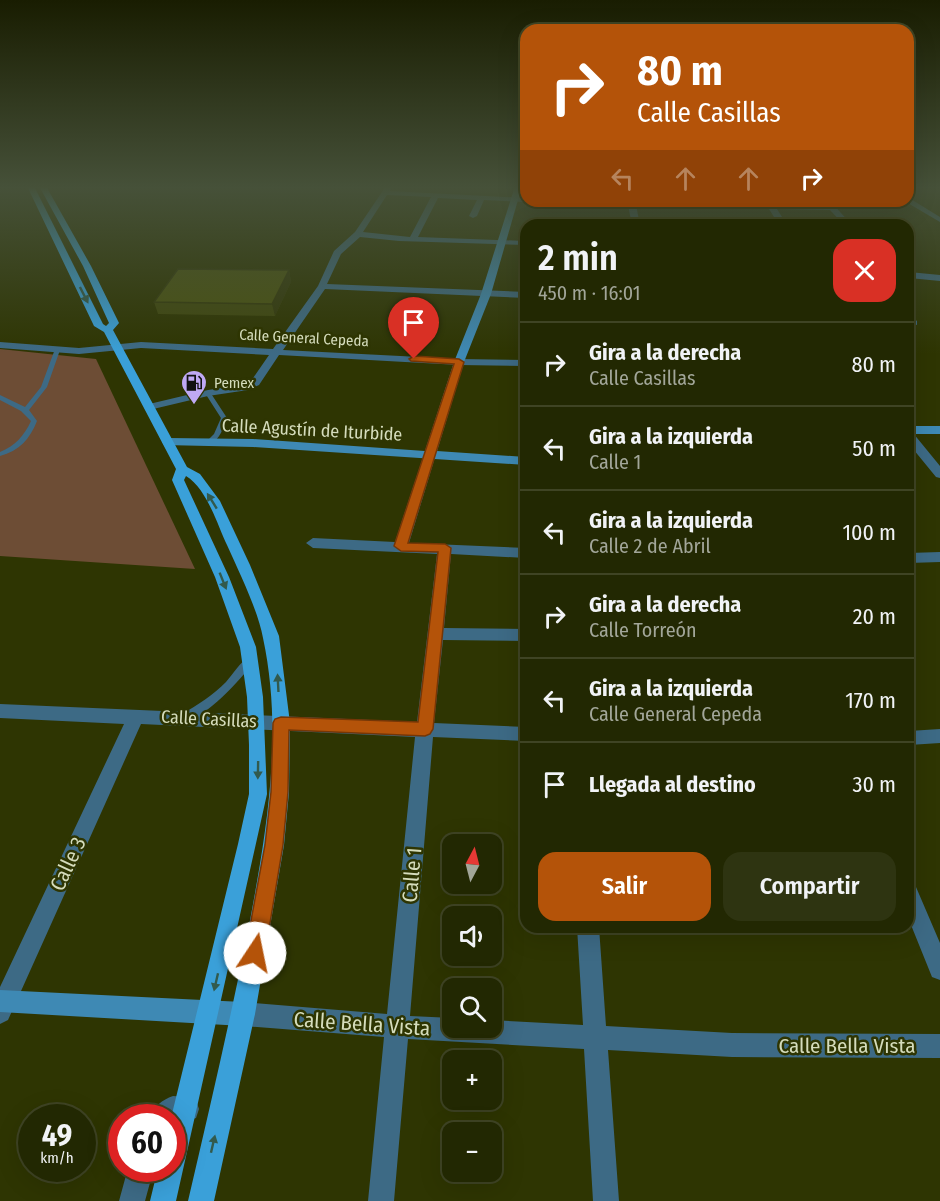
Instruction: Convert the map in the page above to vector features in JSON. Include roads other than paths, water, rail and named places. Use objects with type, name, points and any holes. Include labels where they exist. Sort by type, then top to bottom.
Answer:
[{"type":"main road","points":[[58,242],[99,326],[108,330],[182,469],[196,477],[213,501],[243,565],[271,636],[277,673],[281,723],[280,792],[274,845],[243,1014],[201,1201]]},
{"type":"main road","points":[[74,242],[114,323],[108,330]]},
{"type":"main road","points":[[182,469],[178,480],[222,577],[250,659],[256,721],[258,794],[186,1113]]},
{"type":"main road","points":[[163,1201],[168,1182]]},
{"type":"street","points":[[149,407],[250,386],[262,375],[322,286],[337,253],[349,242]]},
{"type":"street","points":[[401,546],[459,362],[486,294],[500,242]]},
{"type":"street","points":[[501,242],[520,243]]},
{"type":"street","points":[[914,275],[940,278]]},
{"type":"street","points":[[322,286],[520,295]]},
{"type":"street","name":"Calle General Cepeda","points":[[0,345],[79,351],[141,345],[459,362],[520,363]]},
{"type":"street","points":[[914,430],[940,430]]},
{"type":"street","name":"Calle Agustín de Iturbide","points":[[168,442],[253,442],[520,460]]},
{"type":"street","points":[[914,442],[940,474]]},
{"type":"street","points":[[313,543],[520,553]]},
{"type":"street","name":"Calle 1","points":[[381,1201],[425,729],[445,548]]},
{"type":"street","points":[[914,558],[940,557]]},
{"type":"street","points":[[436,634],[520,635]]},
{"type":"street","name":"Calle Casillas","points":[[0,711],[520,734]]},
{"type":"street","name":"Calle 3","points":[[2,1004],[136,716]]},
{"type":"street","points":[[914,738],[940,736]]},
{"type":"street","points":[[914,906],[940,969]]},
{"type":"street","points":[[588,933],[606,1201]]},
{"type":"street","name":"Calle Bella Vista","points":[[2,1004],[210,1012],[595,1039],[732,1045],[940,1046]]},
{"type":"street","points":[[132,1201],[137,1182]]},
{"type":"lane","points":[[26,410],[44,387],[57,350]]},
{"type":"lane","points":[[208,393],[221,409],[224,418],[217,435],[210,442]]},
{"type":"lane","points":[[0,397],[26,410],[34,421],[32,428],[18,446],[0,454]]},
{"type":"lane","points":[[186,718],[216,697],[241,673],[250,659]]},
{"type":"place","name":"Pemex","points":[[194,406]]}]
